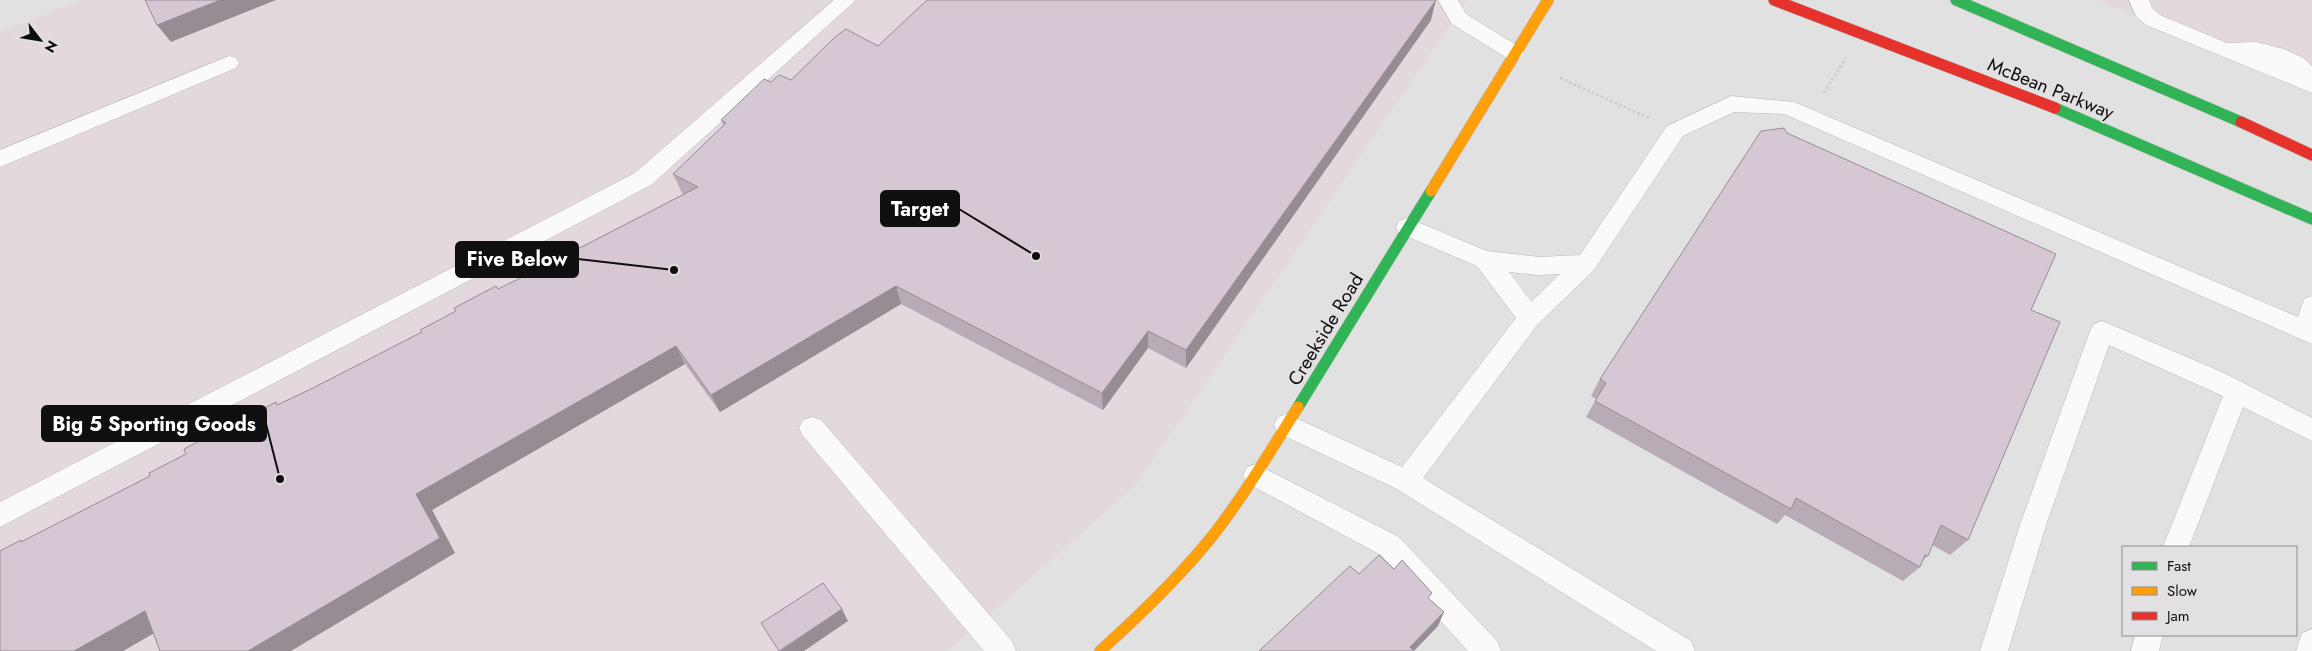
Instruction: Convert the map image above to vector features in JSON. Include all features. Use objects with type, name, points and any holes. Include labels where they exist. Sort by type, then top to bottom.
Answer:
[{"type":"street","name":"Creekside Road","points":[[1100,651],[1134,620],[1200,551],[1256,474],[1548,0]]},
{"type":"street","name":"McBean Parkway","points":[[1774,0],[2030,98],[2312,219]]},
{"type":"street","points":[[1956,0],[2205,105],[2312,155]]},
{"type":"lane","points":[[0,515],[644,179],[846,0]]},
{"type":"lane","points":[[1448,0],[1459,19],[1514,53]]},
{"type":"lane","points":[[2139,0],[2143,11],[2153,20],[2312,86]]},
{"type":"lane","points":[[2222,48],[2266,49],[2287,57],[2312,79]]},
{"type":"lane","points":[[0,158],[228,63]]},
{"type":"lane","points":[[1406,481],[1529,318],[1586,264],[1675,131],[1731,104],[1787,107],[2312,334]]},
{"type":"lane","points":[[1407,227],[1485,260],[1540,266],[1586,264]]},
{"type":"lane","points":[[1485,260],[1529,318]]},
{"type":"lane","points":[[2312,306],[2309,316],[2312,319]]},
{"type":"lane","points":[[1994,651],[2033,525],[2102,330],[2237,392],[2312,430]]},
{"type":"lane","points":[[2176,546],[2237,392]]},
{"type":"lane","points":[[1287,425],[1406,481],[1681,651]]},
{"type":"lane","points":[[812,428],[1002,651]]},
{"type":"lane","points":[[1256,474],[1390,546],[1487,651]]},
{"type":"lane","points":[[2145,651],[2149,636]]},
{"type":"lane","points":[[2310,651],[2312,642]]},
{"type":"path","points":[[1824,94],[1849,53]]},
{"type":"path","points":[[1560,78],[1655,121]]},
{"type":"shaded area","points":[[81,0],[1467,0],[1136,485],[948,651],[0,651],[0,32]]},
{"type":"shaded area","points":[[2097,0],[2312,0],[2312,93],[2171,32]]},
{"type":"building","points":[[145,0],[220,0],[157,25]]},
{"type":"building","points":[[927,0],[1436,0],[1186,350],[1148,331],[1102,393],[896,286],[711,395],[676,346],[416,494],[440,538],[248,651],[160,651],[145,611],[74,651],[0,651],[0,551],[150,476],[149,473],[186,454],[184,449],[276,402],[277,405],[309,390],[422,332],[420,330],[456,311],[454,308],[496,286],[498,289],[535,271],[698,187],[673,174],[726,123],[721,120],[764,79],[771,82],[779,75],[791,80],[835,37],[846,29],[878,46]]},
{"type":"building","points":[[1784,128],[1787,133],[2056,254],[2031,310],[2060,322],[1968,540],[1941,525],[1928,556],[1925,555],[1920,567],[1796,498],[1791,509],[1595,401],[1606,383],[1600,379],[1761,131]]},
{"type":"building","points":[[1379,555],[1394,569],[1402,560],[1432,593],[1428,598],[1444,612],[1410,647],[1414,651],[1259,651],[1350,566],[1359,574]]},
{"type":"building","points":[[823,583],[842,609],[779,651],[761,623]]},
{"type":"traffic: fast","points":[[1956,0],[2241,122]]},
{"type":"traffic: fast","points":[[2055,108],[2312,219]]},
{"type":"traffic: fast","points":[[1298,407],[1431,191]]},
{"type":"traffic: slow","points":[[1431,191],[1548,0]]},
{"type":"traffic: slow","points":[[1100,651],[1164,591],[1213,535],[1251,482],[1298,407]]},
{"type":"traffic: jam","points":[[1774,0],[2055,108]]},
{"type":"traffic: jam","points":[[2241,122],[2312,155]]},
{"type":"place","name":"Target","points":[[1036,256]]},
{"type":"place","name":"Five Below","points":[[674,270]]},
{"type":"place","name":"Big 5 Sporting Goods","points":[[280,479]]}]
